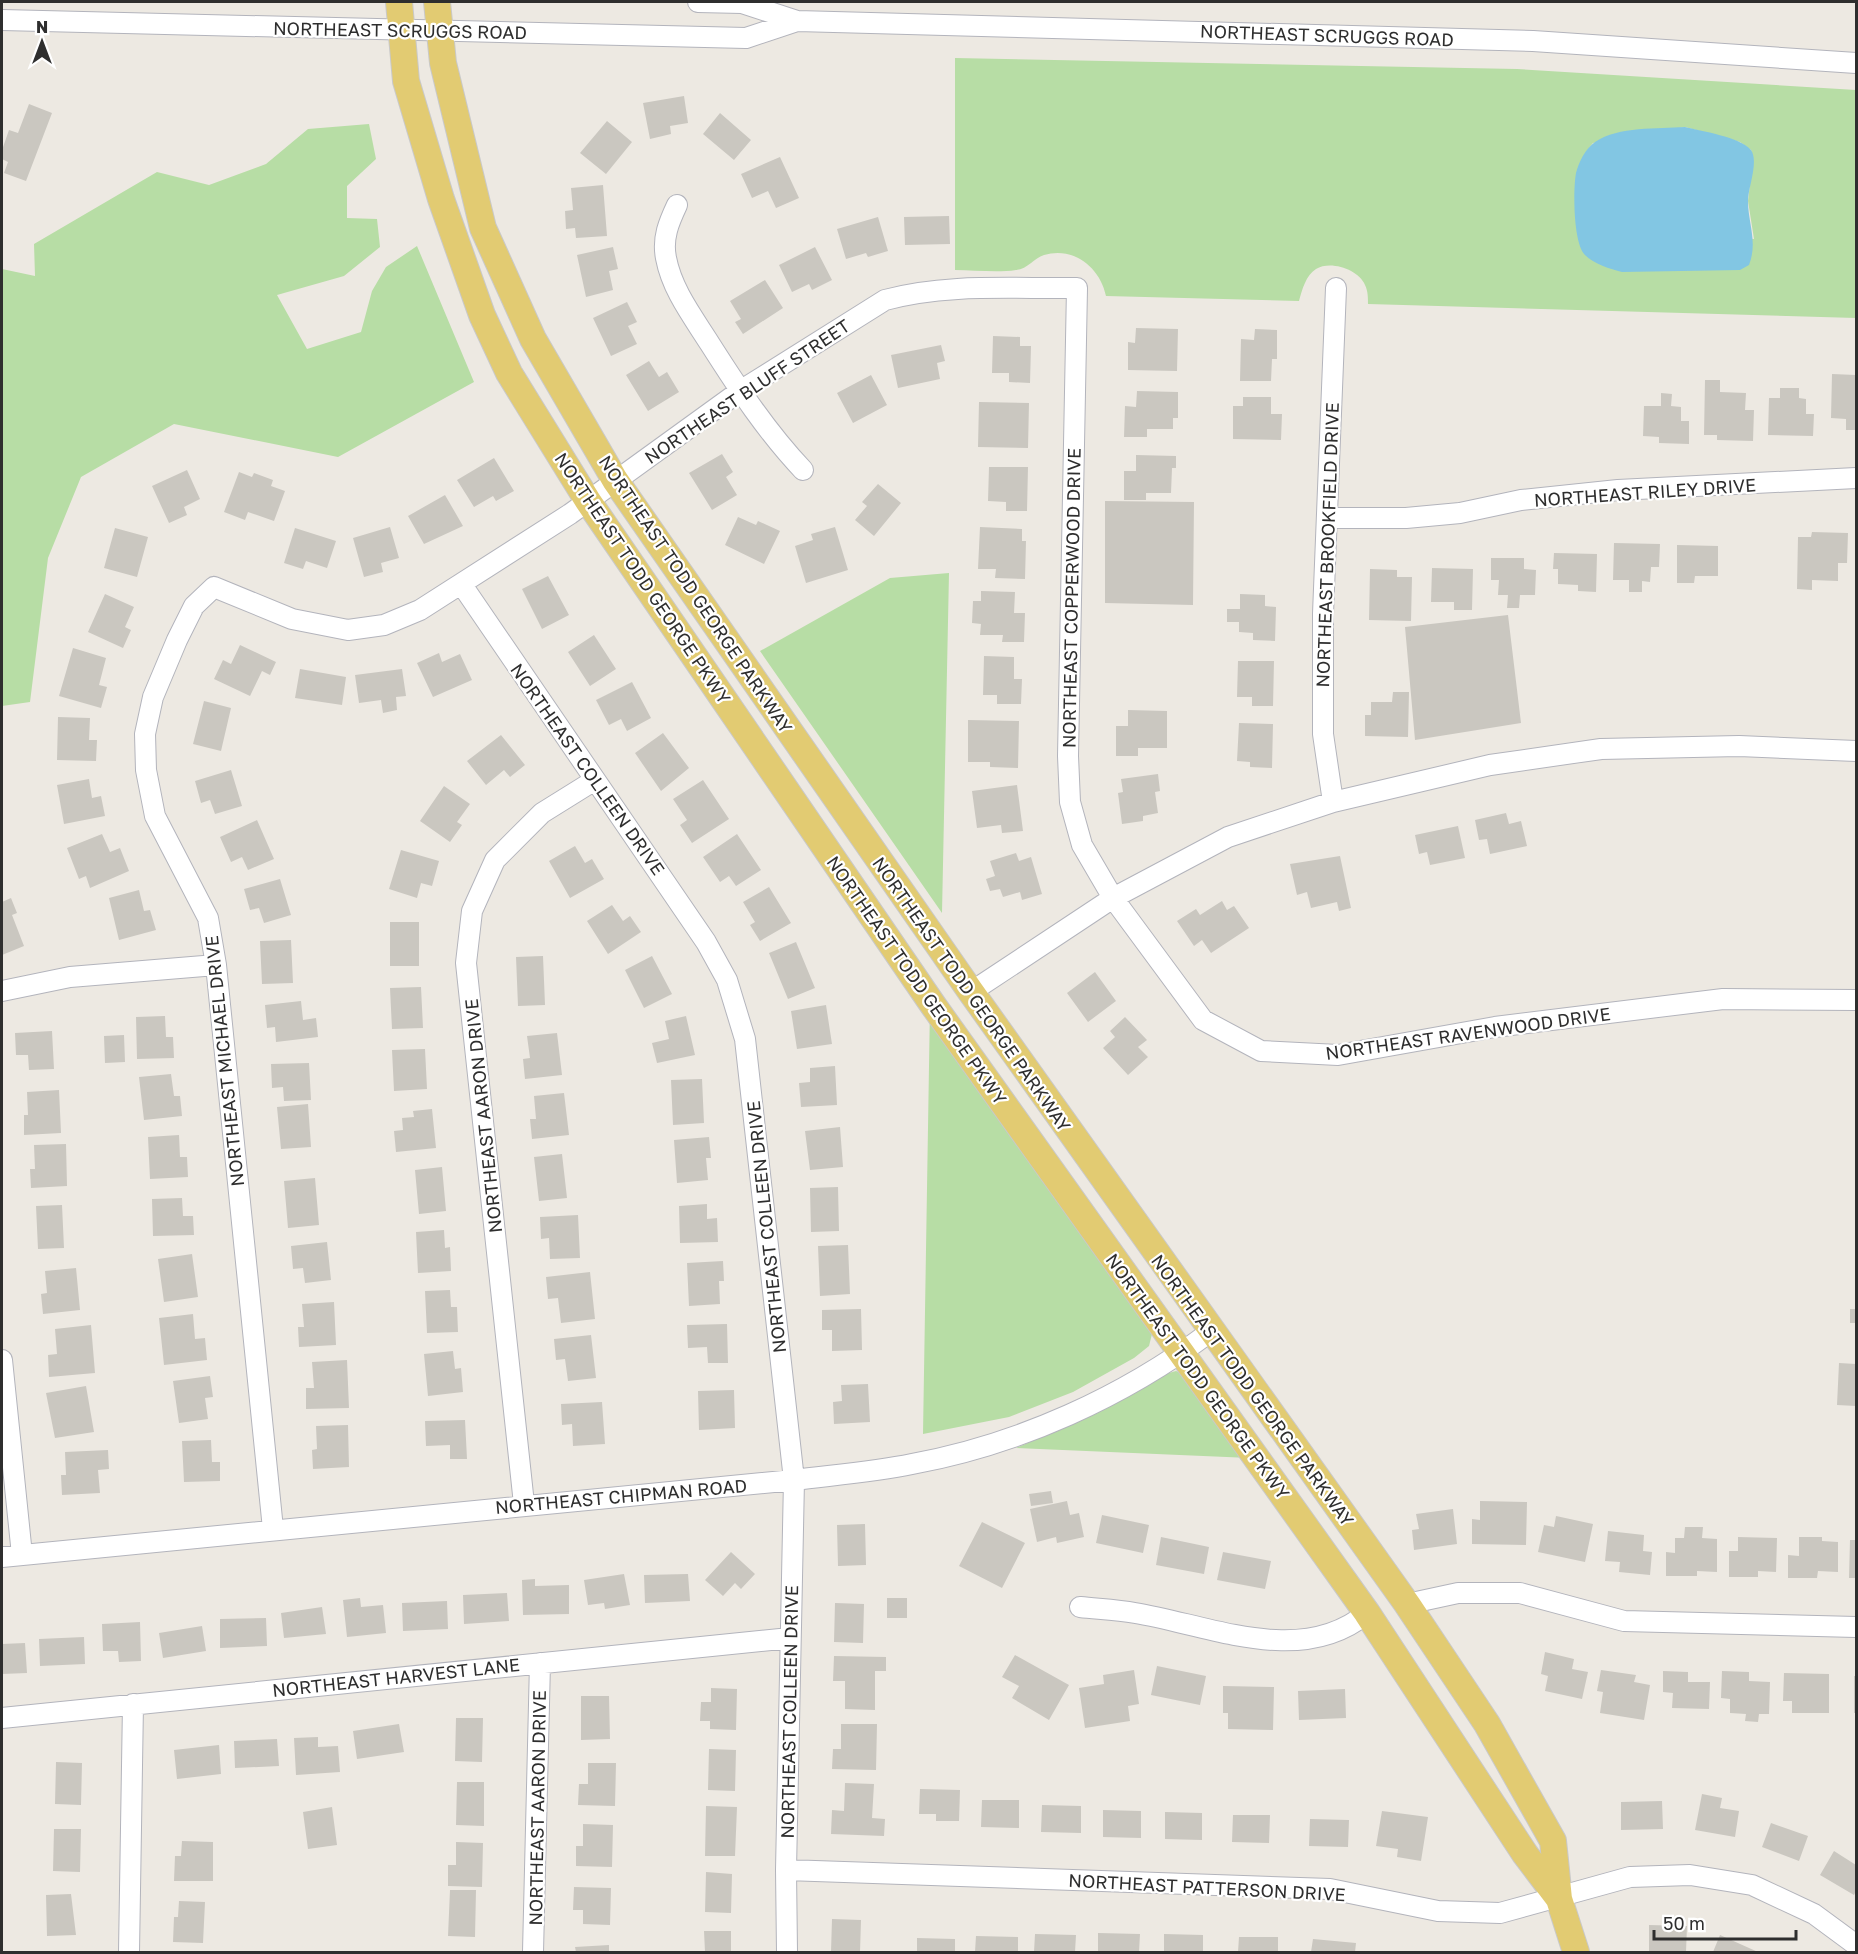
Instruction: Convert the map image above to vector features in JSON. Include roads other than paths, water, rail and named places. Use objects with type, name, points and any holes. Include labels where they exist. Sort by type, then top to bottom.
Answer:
[{"type":"main road","name":"NORTHEAST TODD GEORGE PKWY","points":[[399,2],[406,81],[441,199],[482,315],[509,373],[588,501],[933,1005],[1367,1613],[1525,1854],[1559,1899]]},
{"type":"main road","name":"NORTHEAST TODD GEORGE PARKWAY","points":[[437,2],[438,31],[443,63],[483,228],[532,339],[615,480],[1210,1332],[1407,1604],[1487,1724],[1553,1841],[1559,1899],[1576,1953]]},
{"type":"street","name":"NORTHEAST SCRUGGS ROAD","points":[[698,2],[742,3],[797,21],[1533,41],[1857,63]]},
{"type":"street","name":"NORTHEAST SCRUGGS ROAD","points":[[2,20],[746,38],[797,21]]},
{"type":"street","points":[[677,205],[665,229],[666,257],[680,296],[740,391],[782,448],[803,470]]},
{"type":"street","name":"NORTHEAST BLUFF STREET","points":[[214,587],[291,619],[348,630],[384,625],[420,610],[462,585],[588,501],[740,391],[885,300],[934,291],[1077,288]]},
{"type":"street","name":"NORTHEAST COPPERWOOD DRIVE","points":[[1077,288],[1070,802],[1082,845],[1113,898]]},
{"type":"street","name":"NORTHEAST BROOKFIELD DRIVE","points":[[1333,802],[1323,734],[1323,614],[1336,288]]},
{"type":"street","name":"NORTHEAST RILEY DRIVE","points":[[1327,518],[1406,518],[1460,513],[1521,500],[1618,490],[1857,478]]},
{"type":"street","name":"NORTHEAST COLLEEN DRIVE","points":[[462,585],[706,942],[727,980],[745,1039],[794,1480],[790,1638],[792,1684],[786,1870],[787,1953]]},
{"type":"street","name":"NORTHEAST MICHAEL DRIVE","points":[[214,587],[194,606],[153,698],[145,734],[146,770],[155,816],[208,918],[216,965],[273,1530]]},
{"type":"street","points":[[971,992],[1113,898],[1228,837],[1333,802],[1490,765],[1601,749],[1739,746],[1857,751]]},
{"type":"street","name":"NORTHEAST AARON DRIVE","points":[[524,1504],[466,963],[472,911],[495,860],[542,813],[595,780]]},
{"type":"street","name":"NORTHEAST RAVENWOOD DRIVE","points":[[1113,898],[1203,1020],[1261,1051],[1338,1055],[1495,1027],[1723,999],[1857,1000]]},
{"type":"street","points":[[2,991],[70,977],[216,965]]},
{"type":"street","name":"NORTHEAST CHIPMAN ROAD","points":[[2,1557],[524,1504],[794,1480],[912,1465],[985,1447],[1043,1428],[1181,1354],[1210,1332]]},
{"type":"street","points":[[2,1360],[22,1555]]},
{"type":"street","points":[[1407,1604],[1458,1593],[1521,1593],[1624,1621],[1857,1627]]},
{"type":"street","points":[[1080,1607],[1134,1613],[1276,1641],[1328,1636],[1352,1626],[1367,1613]]},
{"type":"street","name":"NORTHEAST HARVEST LANE","points":[[2,1719],[790,1638]]},
{"type":"street","name":"NORTHEAST AARON DRIVE","points":[[533,1953],[540,1663]]},
{"type":"street","points":[[129,1953],[133,1704]]},
{"type":"street","name":"NORTHEAST PATTERSON DRIVE","points":[[786,1870],[1330,1889],[1438,1911],[1490,1913],[1500,1913],[1559,1899],[1630,1877],[1690,1875],[1752,1885],[1815,1914],[1857,1945]]},
{"type":"water","points":[[1685,127],[1739,141],[1751,150],[1754,168],[1748,195],[1748,209],[1753,248],[1749,265],[1740,270],[1622,272],[1593,261],[1581,249],[1574,203],[1576,173],[1585,152],[1595,142],[1615,133],[1638,129]]}]
